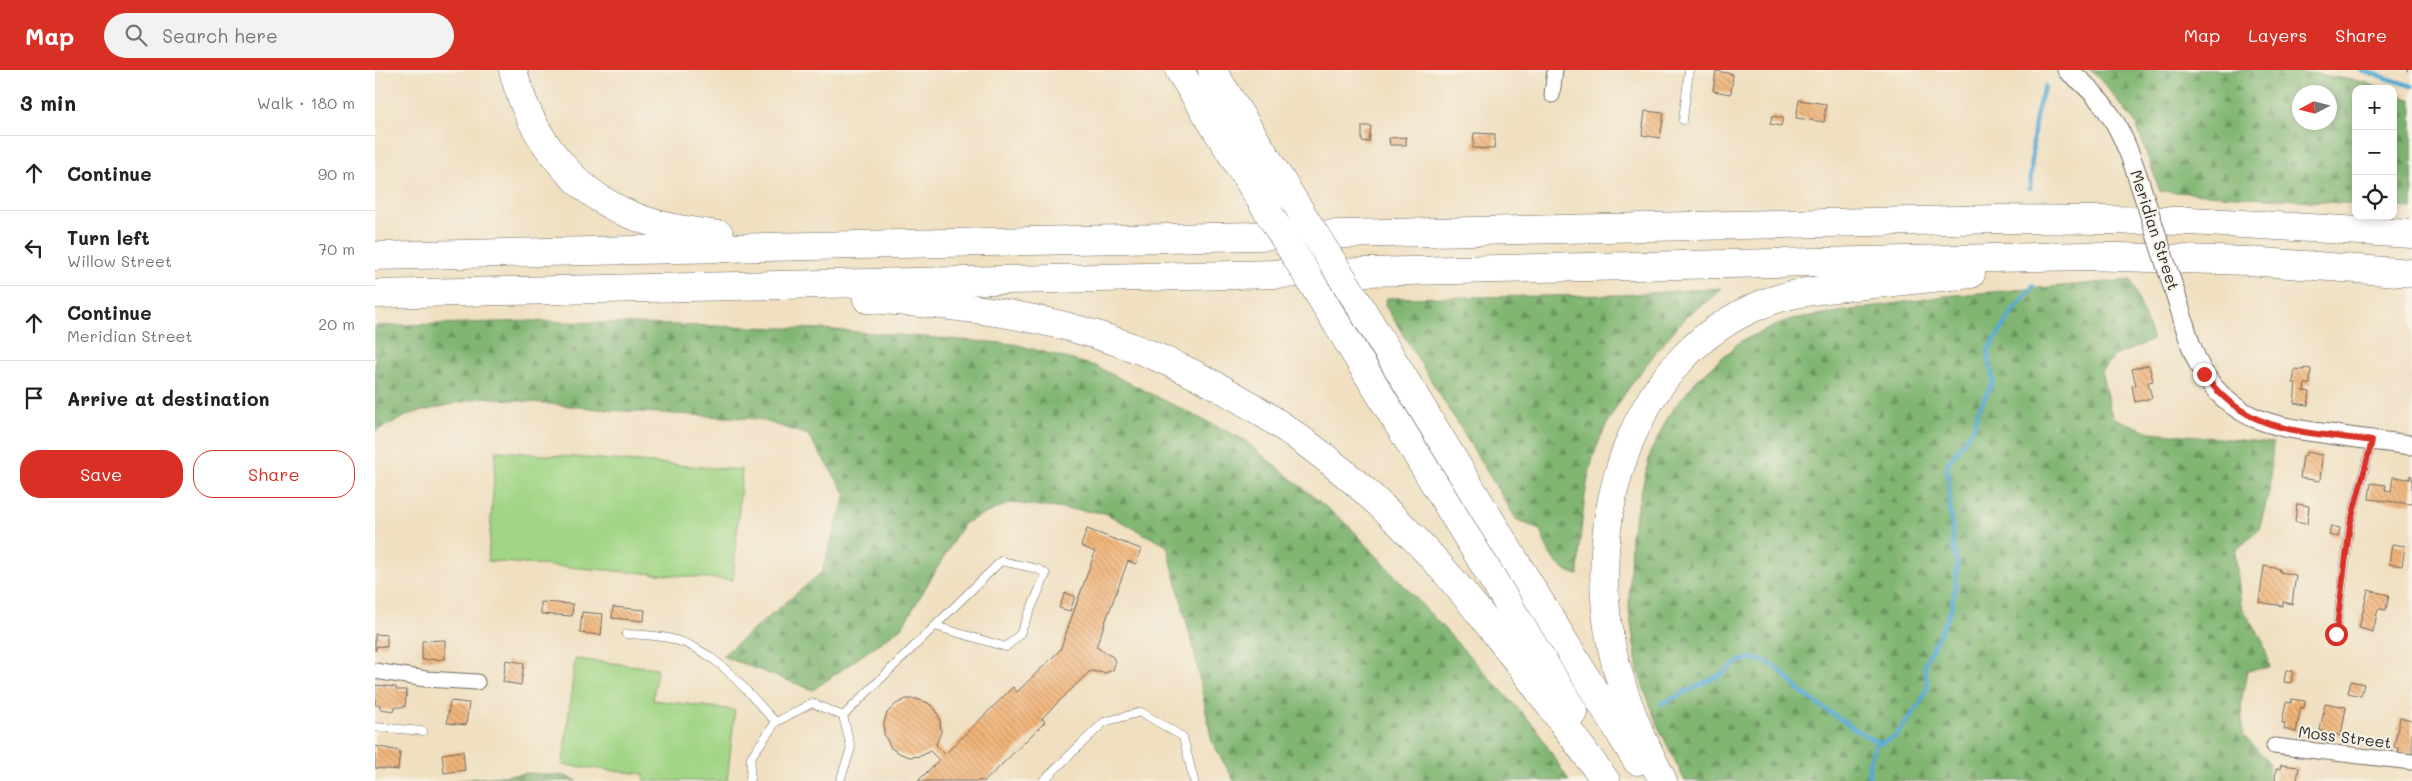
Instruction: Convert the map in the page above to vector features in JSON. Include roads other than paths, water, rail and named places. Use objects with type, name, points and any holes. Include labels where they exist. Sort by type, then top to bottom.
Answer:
[{"type":"highway","points":[[513,70],[530,117],[554,156],[592,192],[630,215],[666,227],[723,235],[891,244]]},
{"type":"highway","points":[[1179,70],[1318,293],[1616,781]]},
{"type":"highway","points":[[1212,70],[1351,293],[1649,781]]},
{"type":"highway","points":[[375,256],[2000,219],[2190,221],[2412,234]]},
{"type":"highway","points":[[1663,781],[1635,722],[1617,667],[1608,626],[1605,571],[1610,511],[1625,452],[1642,413],[1673,368],[1703,340],[1733,318],[1760,305],[1789,295],[1843,287],[2139,257]]},
{"type":"highway","points":[[375,294],[1975,258],[2139,257],[2258,261],[2412,273]]},
{"type":"highway","points":[[631,289],[877,300],[993,312],[1045,321],[1097,335],[1148,354],[1197,376],[1244,402],[1311,447],[1354,481],[1393,518],[1431,556],[1466,597],[1606,781]]},
{"type":"street","points":[[1551,94],[1555,70]]},
{"type":"street","name":"Meridian Street","points":[[2067,70],[2087,86],[2106,107],[2121,132],[2199,364],[2211,383],[2227,401],[2245,414],[2272,425],[2372,441],[2412,445]]},
{"type":"street","points":[[375,671],[426,679],[477,682]]},
{"type":"street","name":"Moss Street","points":[[2274,746],[2412,762]]},
{"type":"lane","points":[[1683,120],[1689,70]]},
{"type":"lane","points":[[2336,634],[2350,525],[2372,441]]},
{"type":"lane","points":[[843,716],[1001,561],[1039,569],[1046,574],[1020,634],[1006,647],[935,626]]},
{"type":"lane","points":[[626,634],[672,638],[695,647],[723,666],[776,722]]},
{"type":"lane","points":[[750,781],[751,757],[776,722],[812,703],[843,716]]},
{"type":"lane","points":[[1043,781],[1104,722],[1141,712],[1183,737],[1194,781]]},
{"type":"lane","points":[[840,781],[851,748],[843,716]]},
{"type":"lane","points":[[375,727],[423,731]]},
{"type":"waterway","points":[[2361,70],[2412,86]]},
{"type":"waterway","points":[[2030,188],[2035,124],[2040,99],[2045,87]]},
{"type":"waterway","points":[[1661,704],[1720,675],[1741,661],[1751,658],[1768,662],[1781,671],[1801,692],[1864,735],[1881,743],[1895,737],[1920,704],[1928,685],[1924,665],[1951,610],[1955,590],[1957,561],[1953,546],[1947,465],[1974,427],[1978,411],[1993,382],[1988,351],[2011,314],[2033,286]]},
{"type":"waterway","points":[[1869,781],[1869,764],[1877,741]]}]
